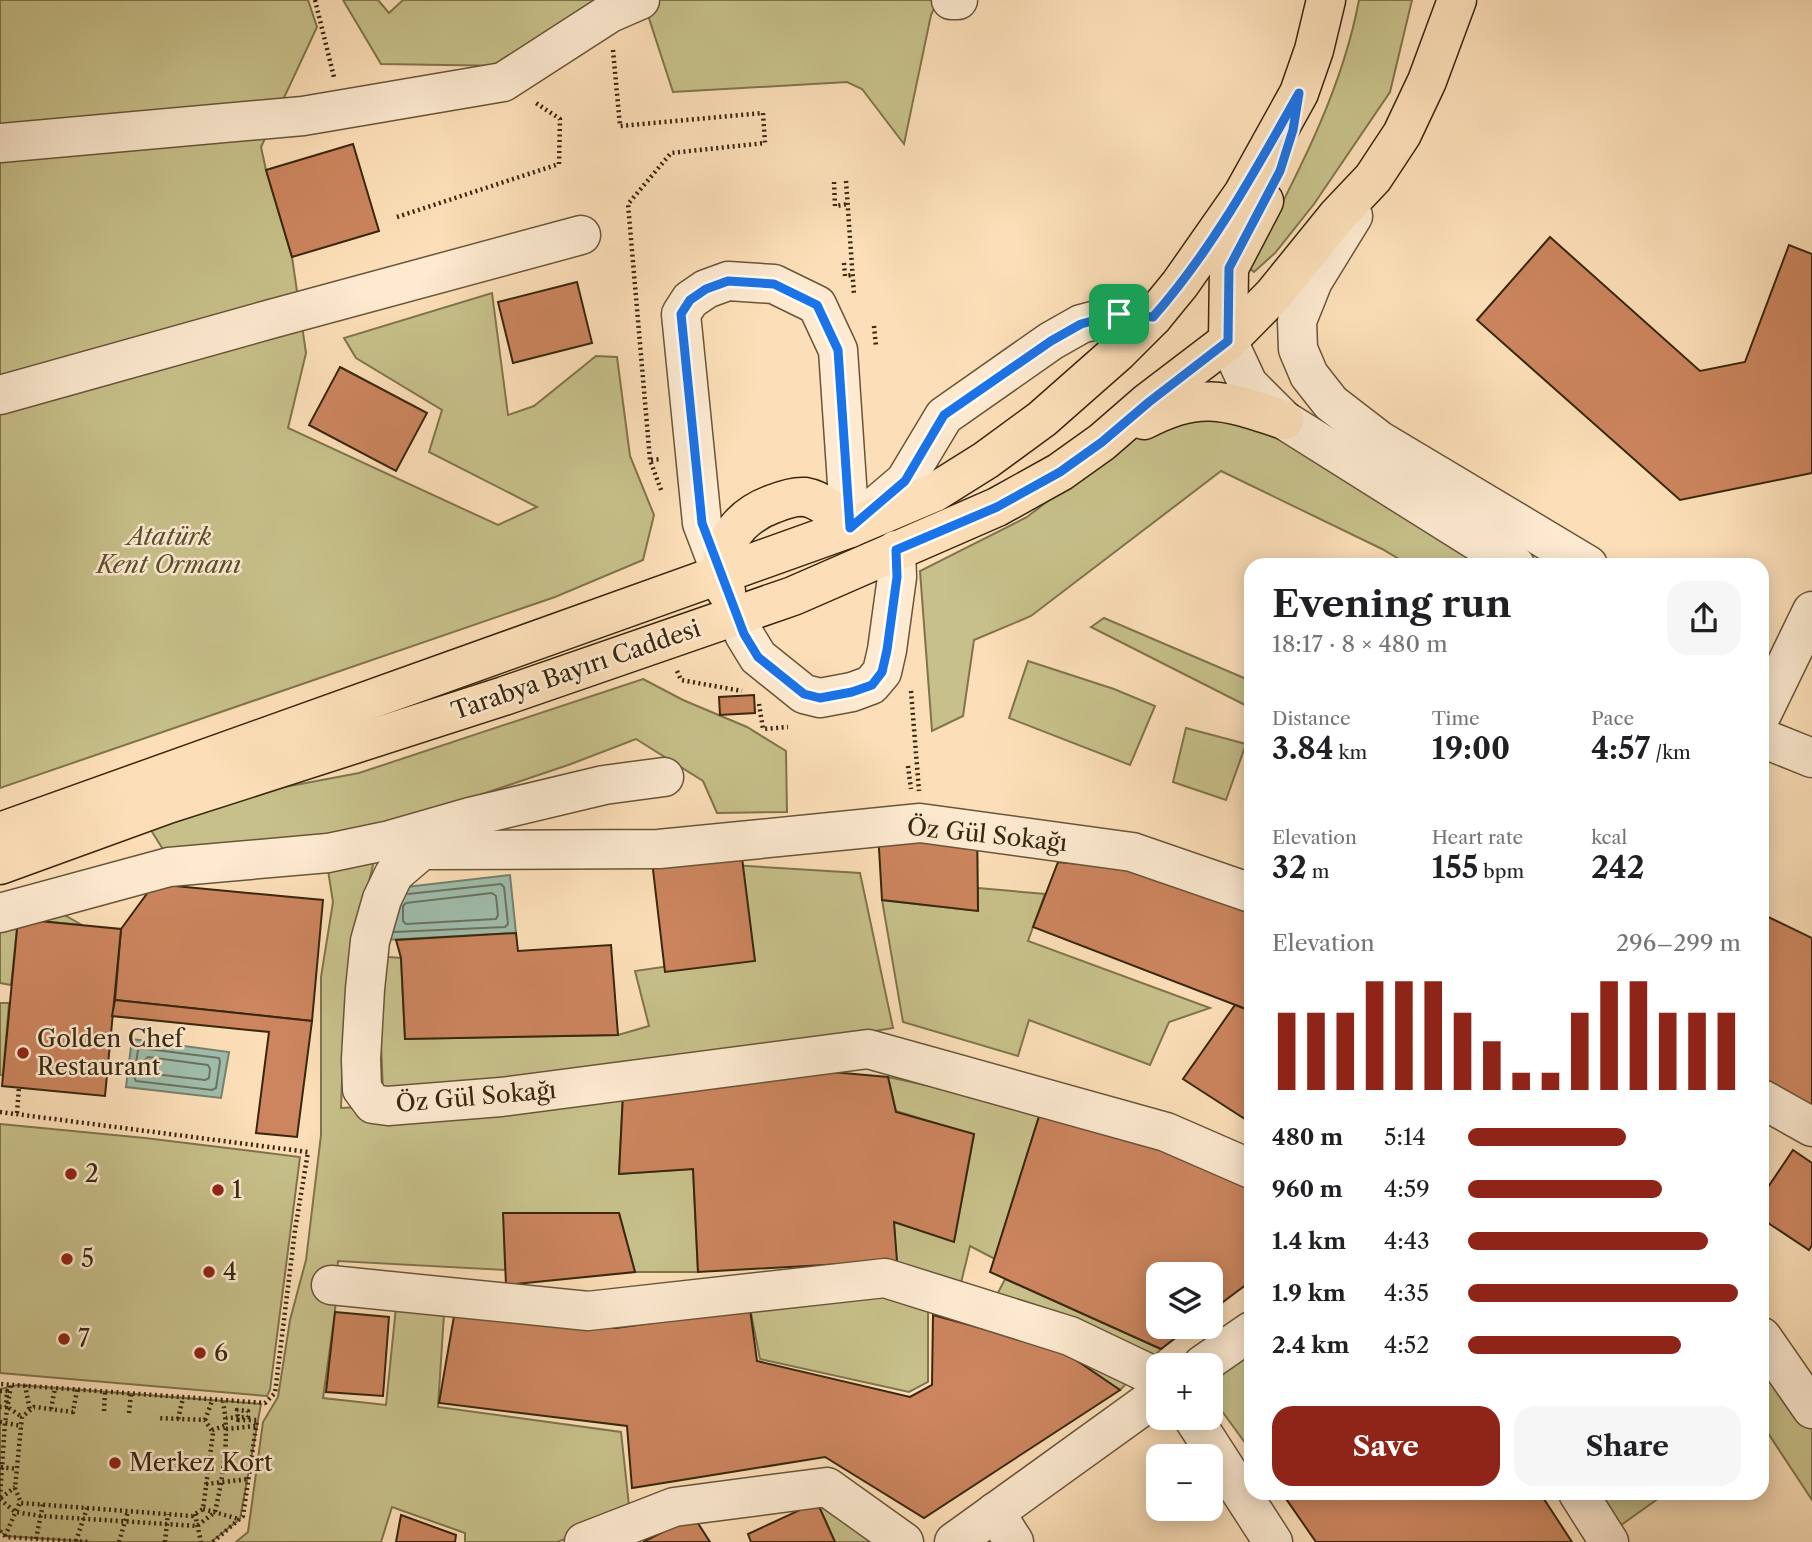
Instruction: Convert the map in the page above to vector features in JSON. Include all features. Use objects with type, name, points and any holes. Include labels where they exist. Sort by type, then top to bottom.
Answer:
[{"type":"main road","name":"Tarabya Bayırı Caddesi","points":[[0,832],[850,528],[935,492],[986,460],[1051,411],[1118,352],[1153,317],[1180,284],[1242,194],[1299,93],[1314,50],[1326,0]]},
{"type":"main road","name":"Tarabya Bayırı Caddesi","points":[[0,865],[168,804],[504,696],[793,596],[997,507],[1060,472],[1102,442],[1228,341],[1274,295],[1338,215],[1373,178],[1402,134],[1427,81],[1458,2]]},
{"type":"main road","points":[[1228,341],[1229,268],[1280,171],[1293,130],[1299,93]]},
{"type":"main road","points":[[1102,442],[1159,412],[1199,400],[1224,401],[1284,420]]},
{"type":"main road","points":[[721,573],[738,614]]},
{"type":"street","points":[[951,0],[958,0]]},
{"type":"street","points":[[0,143],[303,116],[502,82],[625,6]]},
{"type":"street","points":[[1373,178],[1314,281],[1297,321],[1298,349],[1309,375],[1331,403],[1379,440],[1576,558]]},
{"type":"street","points":[[0,396],[271,319],[581,236]]},
{"type":"street","points":[[721,573],[702,523],[681,314],[690,300],[706,289],[728,281],[774,284],[817,305],[838,350],[850,528]]},
{"type":"street","points":[[850,528],[905,481],[944,415],[1051,341],[1081,324],[1119,314],[1153,317]]},
{"type":"street","points":[[1228,341],[1248,384],[1284,420],[1504,558]]},
{"type":"street","points":[[738,614],[744,634],[758,657],[804,694],[820,698],[872,685],[882,672],[887,650],[897,577],[896,550]]},
{"type":"street","points":[[1769,700],[1812,611]]},
{"type":"street","points":[[1769,741],[1812,758]]},
{"type":"street","points":[[0,913],[169,867],[327,853],[390,840],[470,817],[604,785],[664,778]]},
{"type":"street","name":"Öz Gül Sokağı","points":[[1244,891],[1132,852],[920,823],[659,849],[422,850],[394,874],[382,899],[370,940],[361,1059],[362,1089],[373,1104],[388,1106],[501,1097],[868,1049],[1166,1132],[1244,1166]]},
{"type":"street","points":[[1769,1103],[1812,1127]]},
{"type":"street","points":[[331,1285],[588,1311],[885,1278],[1070,1336],[1146,1372]]},
{"type":"street","points":[[1219,1353],[1244,1336]]},
{"type":"street","points":[[1769,1347],[1812,1409]]},
{"type":"street","points":[[954,1542],[1004,1527],[1146,1405]]},
{"type":"street","points":[[1201,1430],[1244,1497]]},
{"type":"street","points":[[584,1542],[674,1507],[827,1488],[904,1542]]},
{"type":"street","points":[[1246,1500],[1273,1542]]},
{"type":"street","points":[[1582,1500],[1609,1542]]},
{"type":"path","points":[[314,0],[342,109]]},
{"type":"path","points":[[625,6],[620,126],[763,113],[765,144],[671,153],[628,204],[650,460]]},
{"type":"path","points":[[397,217],[559,164],[560,119],[502,82]]},
{"type":"path","points":[[817,305],[854,299],[846,181]]},
{"type":"path","points":[[834,182],[835,206],[848,204]]},
{"type":"path","points":[[844,263],[845,276],[852,275]]},
{"type":"path","points":[[910,680],[918,763]]},
{"type":"path","points":[[908,766],[911,792],[920,792]]},
{"type":"path","points":[[17,1113],[19,1087]]},
{"type":"path","points":[[0,1112],[308,1152],[296,1218],[275,1393],[265,1404],[0,1384]]},
{"type":"path","points":[[11,1385],[9,1408],[3,1422],[0,1498],[15,1512],[41,1516],[197,1526],[215,1512],[222,1482],[227,1424],[223,1402]]},
{"type":"path","points":[[25,1385],[30,1410]]},
{"type":"path","points":[[51,1409],[55,1388]]},
{"type":"path","points":[[5,1536],[20,1501],[15,1487],[22,1417],[34,1407],[73,1412],[78,1390]]},
{"type":"path","points":[[0,1391],[7,1391],[6,1407],[0,1407]]},
{"type":"path","points":[[104,1411],[105,1392]]},
{"type":"path","points":[[130,1413],[131,1394]]},
{"type":"path","points":[[178,1419],[183,1398]]},
{"type":"path","points":[[205,1420],[212,1401]]},
{"type":"path","points":[[9,1408],[22,1417]]},
{"type":"path","points":[[212,1430],[227,1424],[233,1418],[240,1418],[248,1417],[248,1410],[237,1410],[238,1420],[257,1419],[243,1516],[213,1542]]},
{"type":"path","points":[[157,1418],[205,1420]]},
{"type":"path","points":[[203,1509],[212,1440],[212,1430],[205,1420]]},
{"type":"path","points":[[3,1422],[22,1426]]},
{"type":"path","points":[[227,1424],[256,1426]]},
{"type":"path","points":[[212,1440],[226,1437]]},
{"type":"path","points":[[1,1467],[17,1469]]},
{"type":"path","points":[[206,1484],[249,1479]]},
{"type":"path","points":[[0,1498],[15,1487]]},
{"type":"path","points":[[20,1501],[192,1516],[203,1509],[240,1519]]},
{"type":"path","points":[[36,1539],[43,1504]]},
{"type":"path","points":[[76,1541],[87,1508]]},
{"type":"path","points":[[118,1542],[128,1511]]},
{"type":"path","points":[[165,1542],[168,1514]]},
{"type":"path","points":[[195,1514],[201,1542]]},
{"type":"path","points":[[0,1531],[5,1536],[90,1542]]},
{"type":"green space","name":"Atatürk Kent Ormanı","points":[[0,0],[308,0],[317,27],[261,147],[292,257],[306,353],[288,428],[498,525],[537,507],[429,452],[442,410],[356,358],[344,338],[492,293],[508,415],[534,406],[596,356],[617,357],[630,456],[654,515],[643,560],[555,597],[0,788]]},
{"type":"green space","points":[[343,0],[378,0],[389,13],[403,0],[618,0],[514,66],[381,64]]},
{"type":"green space","points":[[643,0],[938,0],[931,15],[904,144],[862,89],[847,82],[673,92]]},
{"type":"green space","points":[[1359,0],[1412,0],[1390,92],[1314,204],[1275,253],[1254,272],[1249,268],[1314,138],[1328,104],[1351,36]]},
{"type":"green space","points":[[1194,389],[1481,558],[1397,558],[1221,471],[1031,616],[974,640],[963,716],[932,731],[920,571],[1027,517]]},
{"type":"green space","points":[[1104,618],[1244,678],[1244,704],[1091,627]]},
{"type":"green space","points":[[1028,661],[1114,689],[1155,706],[1130,765],[1009,718]]},
{"type":"green space","points":[[643,679],[683,700],[747,727],[786,751],[787,812],[717,813],[703,781],[636,739],[382,828],[356,935],[343,1054],[341,1108],[623,1094],[619,1174],[693,1169],[698,1272],[635,1272],[619,1213],[504,1213],[505,1270],[338,1261],[335,1312],[323,1398],[386,1405],[396,1307],[444,1314],[438,1407],[621,1432],[630,1515],[557,1542],[465,1542],[465,1533],[392,1507],[381,1542],[236,1542],[248,1532],[263,1422],[278,1397],[290,1320],[306,1260],[321,1135],[321,977],[333,902],[327,864],[329,834],[169,859],[149,827],[253,793],[359,773]]},
{"type":"green space","points":[[1186,728],[1244,743],[1226,800],[1173,782]]},
{"type":"green space","points":[[731,865],[860,873],[893,1028],[660,1067],[383,1090],[377,956],[401,958],[405,1039],[618,1035],[649,1026],[635,971],[739,956]]},
{"type":"green space","points":[[978,888],[1045,894],[1028,941],[1210,1008],[1169,1022],[1150,1065],[1029,1020],[1018,1056],[903,1022],[882,900],[978,911]]},
{"type":"green space","points":[[54,909],[82,925],[18,919],[11,985],[0,983],[0,913]]},
{"type":"green space","points":[[0,1003],[9,1003],[3,1075],[0,1075]]},
{"type":"green space","points":[[888,1077],[1041,1110],[995,1259],[970,1246],[960,1287],[896,1270],[894,1222],[954,1241],[974,1135],[896,1111]]},
{"type":"green space","points":[[0,1124],[300,1157],[270,1390],[267,1396],[0,1373]]},
{"type":"green space","points":[[1005,1279],[1161,1349],[1157,1353],[1146,1353],[1146,1364],[1120,1390],[1061,1350],[980,1328]]},
{"type":"green space","points":[[887,1283],[928,1298],[928,1382],[909,1392],[760,1359],[748,1298]]},
{"type":"green space","points":[[1244,1341],[1244,1441],[1223,1412],[1223,1356]]},
{"type":"green space","points":[[1769,1351],[1812,1410],[1812,1500],[1769,1435]]},
{"type":"green space","points":[[18,1385],[261,1404],[240,1519],[211,1542],[92,1542],[5,1536],[0,1530],[0,1389]]},
{"type":"green space","points":[[1585,1500],[1656,1500],[1610,1533]]},
{"type":"green space","points":[[817,1502],[904,1542],[835,1542]]},
{"type":"water","points":[[510,875],[516,933],[385,940],[389,889]]},
{"type":"water","points":[[132,1039],[229,1052],[221,1098],[126,1087]]},
{"type":"building","points":[[353,144],[379,231],[292,257],[266,170]]},
{"type":"building","points":[[1550,237],[1700,371],[1745,362],[1789,245],[1812,254],[1812,473],[1680,500],[1477,320]]},
{"type":"building","points":[[577,282],[592,343],[513,363],[498,302]]},
{"type":"building","points":[[340,367],[427,413],[396,471],[309,425]]},
{"type":"building","points":[[754,695],[755,713],[720,715],[719,697]]},
{"type":"building","points":[[877,814],[977,816],[978,911],[882,900]]},
{"type":"building","points":[[741,850],[755,961],[665,972],[652,861]]},
{"type":"building","points":[[1058,862],[1157,871],[1244,903],[1244,1008],[1033,927]]},
{"type":"building","points":[[154,884],[323,900],[312,1021],[115,1000],[121,929]]},
{"type":"building","points":[[1769,917],[1812,938],[1812,1106],[1769,1082]]},
{"type":"building","points":[[18,919],[121,929],[105,1096],[2,1086]]},
{"type":"building","points":[[516,933],[518,951],[611,945],[618,1035],[405,1039],[401,958],[396,940]]},
{"type":"building","points":[[115,1000],[312,1021],[297,1137],[256,1133],[269,1032],[112,1016]]},
{"type":"building","points":[[1235,1005],[1244,1008],[1244,1118],[1183,1079]]},
{"type":"building","points":[[820,1071],[888,1077],[896,1112],[974,1134],[954,1242],[894,1222],[897,1261],[698,1272],[693,1169],[619,1174],[623,1094]]},
{"type":"building","points":[[1041,1110],[1168,1152],[1244,1183],[1244,1286],[1223,1302],[1223,1262],[1146,1262],[1146,1339],[1174,1339],[1161,1349],[990,1272]]},
{"type":"building","points":[[1793,1150],[1812,1163],[1812,1245],[1809,1250],[1769,1224],[1769,1186]]},
{"type":"building","points":[[503,1213],[619,1213],[635,1272],[506,1285]]},
{"type":"building","points":[[750,1309],[757,1361],[910,1397],[932,1385],[933,1315],[1061,1350],[1120,1390],[924,1518],[825,1457],[632,1488],[627,1426],[439,1403],[454,1316],[616,1328]]},
{"type":"building","points":[[335,1312],[389,1317],[383,1396],[326,1392]]},
{"type":"building","points":[[1287,1500],[1545,1500],[1572,1542],[1316,1542]]},
{"type":"building","points":[[817,1502],[835,1542],[751,1542],[748,1534]]},
{"type":"building","points":[[401,1515],[456,1535],[455,1542],[396,1542]]},
{"type":"building","points":[[694,1517],[710,1542],[643,1542],[675,1526]]},
{"type":"place","name":"Golden Chef Restaurant","points":[[23,1053]]},
{"type":"place","name":"2","points":[[71,1174]]},
{"type":"place","name":"1","points":[[218,1190]]},
{"type":"place","name":"5","points":[[67,1259]]},
{"type":"place","name":"4","points":[[209,1272]]},
{"type":"place","name":"7","points":[[64,1339]]},
{"type":"place","name":"6","points":[[200,1353]]},
{"type":"place","name":"Merkez Kort","points":[[115,1463]]},
{"type":"route","points":[[1299,93],[1293,130],[1280,171],[1229,268],[1228,341],[1102,442],[1060,472],[997,507],[896,550],[897,577],[887,650],[882,672],[872,685],[820,698],[804,694],[783,680],[758,657],[744,634],[702,523],[681,314],[690,300],[706,289],[728,281],[774,284],[817,305],[838,350],[850,528],[905,481],[944,415],[1051,341],[1081,324],[1119,314],[1153,317],[1180,284],[1242,194],[1299,93]]}]
